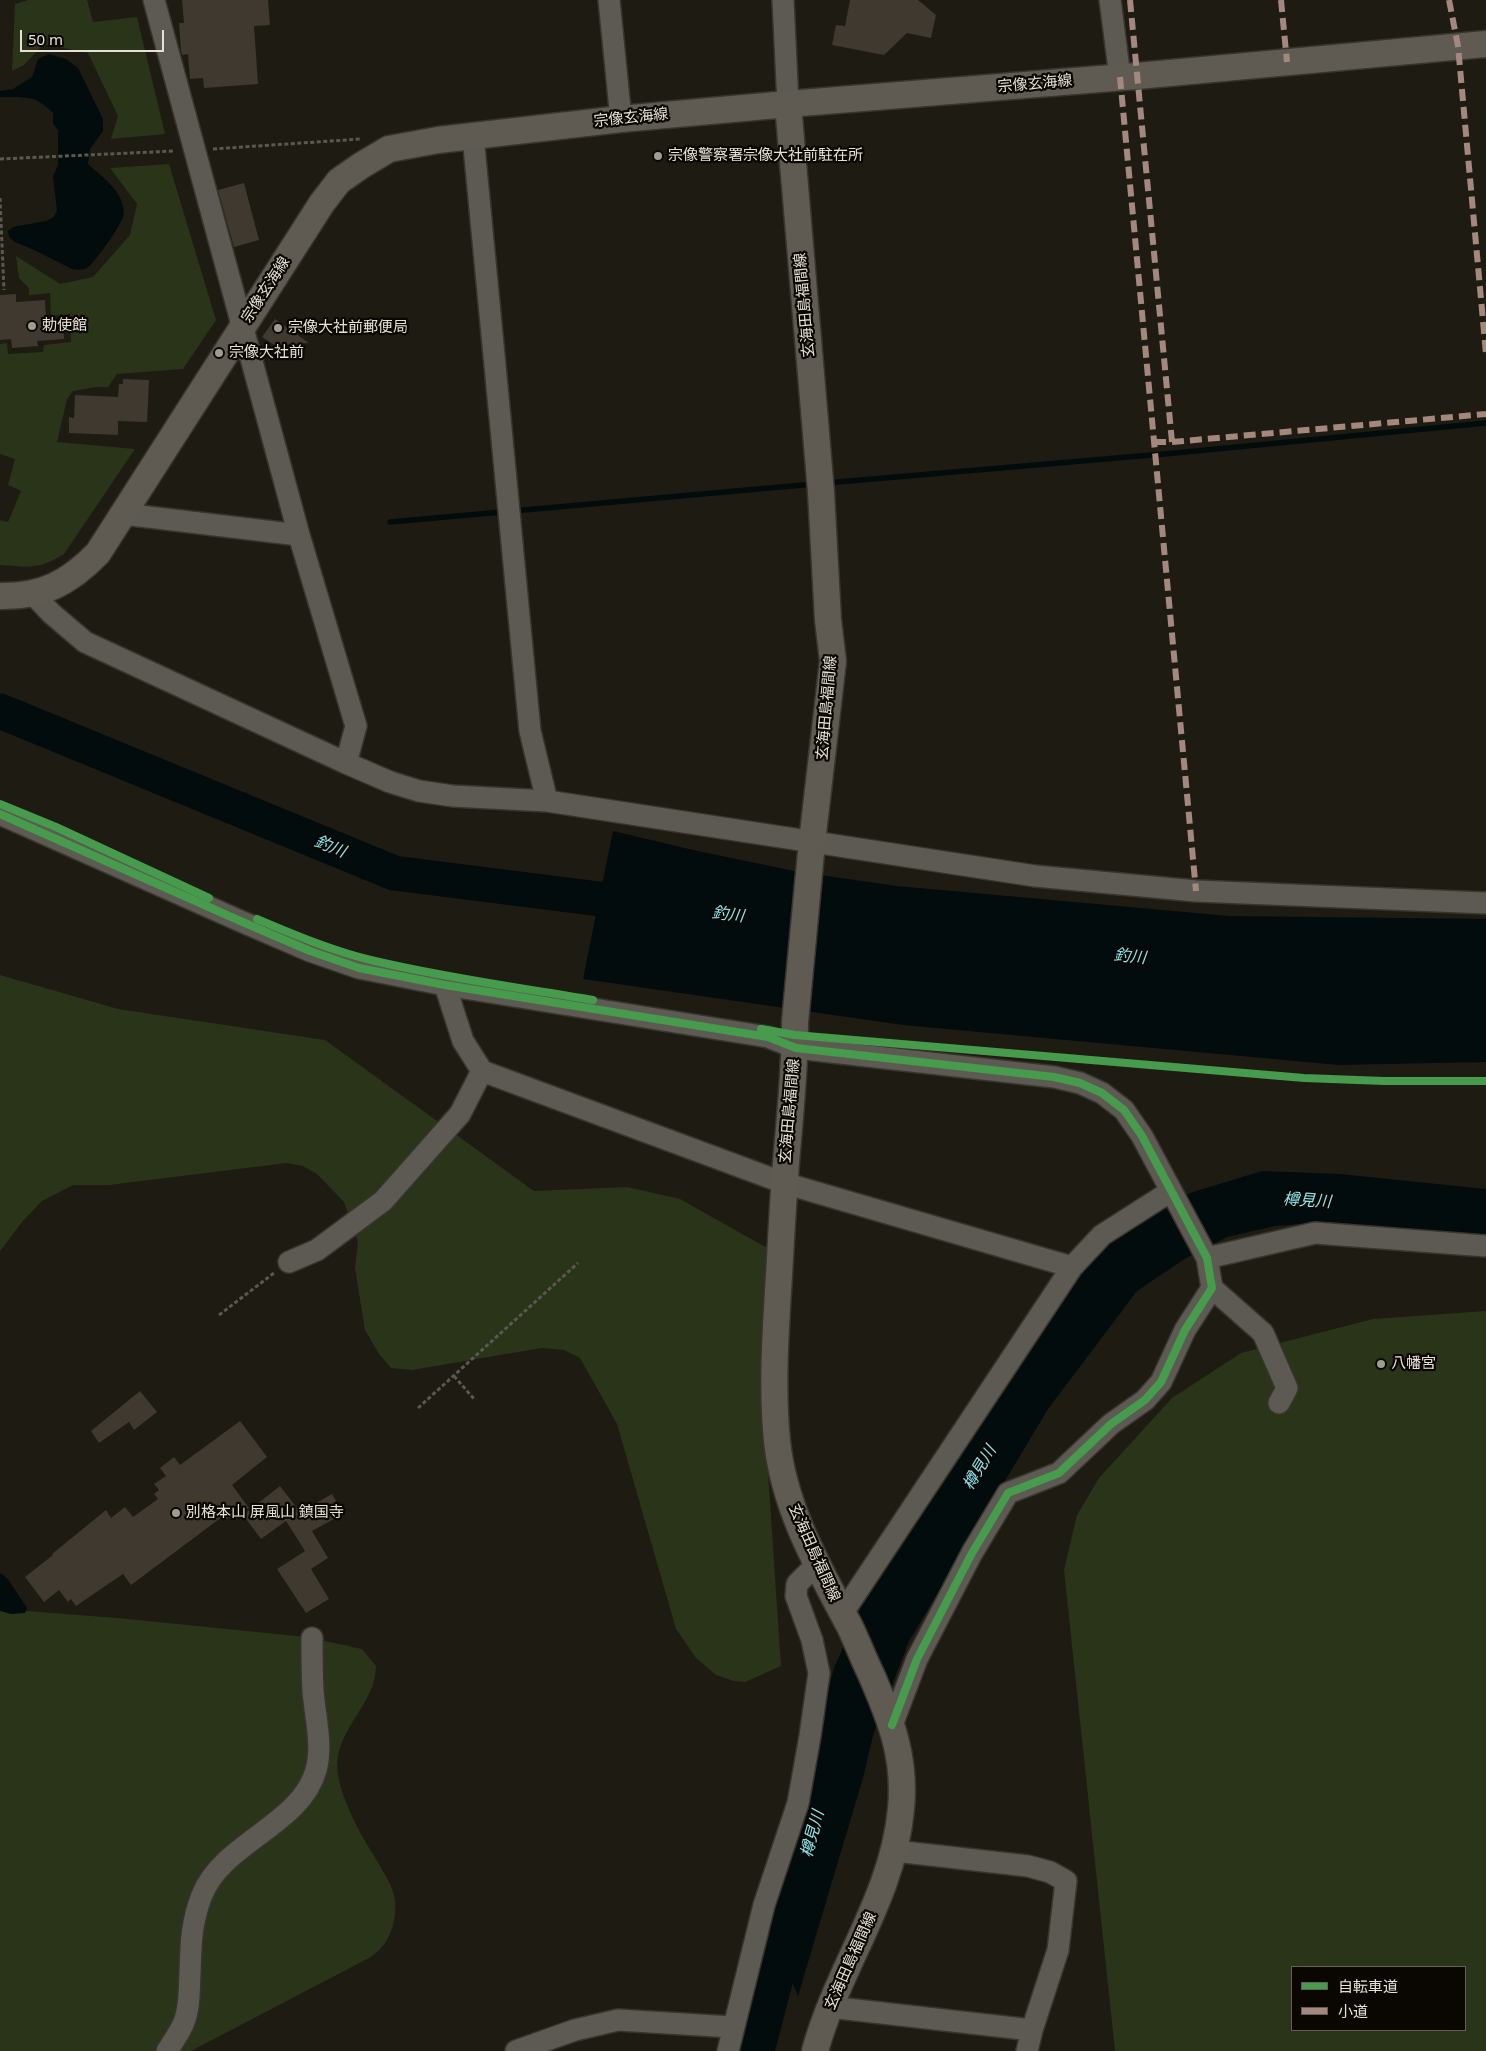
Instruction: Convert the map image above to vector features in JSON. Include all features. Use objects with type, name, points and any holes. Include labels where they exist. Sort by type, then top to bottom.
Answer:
[{"type":"main road","name":"宗像玄海線","points":[[0,596],[33,594],[58,584],[80,571],[98,553],[322,203],[340,181],[389,149],[473,136],[621,119],[1486,44]]},
{"type":"main road","name":"玄海田島福間線","points":[[788,104],[821,492],[828,620],[833,661],[795,1022],[796,1048],[784,1183],[775,1351],[774,1395],[777,1444],[787,1491],[799,1526],[846,1620],[889,1717],[899,1754],[902,1782],[901,1809],[895,1851],[884,1886],[829,2007],[815,2051]]},
{"type":"street","points":[[154,0],[299,536],[356,726],[346,763]]},
{"type":"street","points":[[609,0],[621,119]]},
{"type":"street","points":[[783,0],[788,104]]},
{"type":"street","points":[[1110,0],[1120,77]]},
{"type":"street","points":[[473,136],[530,731],[547,801]]},
{"type":"street","points":[[123,514],[299,536]]},
{"type":"street","points":[[33,594],[51,613],[85,642],[346,763],[390,782],[419,791],[453,796],[547,801],[812,852],[1035,876],[1196,891],[1486,903]]},
{"type":"street","points":[[0,814],[310,951],[359,968],[445,985],[768,1037],[796,1048],[1054,1077],[1080,1083],[1102,1094],[1124,1110],[1142,1136],[1206,1258],[1212,1288],[1263,1333],[1287,1388],[1279,1403]]},
{"type":"street","points":[[445,985],[463,1041],[482,1071],[784,1183],[1072,1267]]},
{"type":"street","points":[[289,1262],[317,1250],[382,1201],[460,1114],[482,1071]]},
{"type":"street","points":[[846,1620],[1072,1267],[1102,1235],[1174,1197]]},
{"type":"street","points":[[1206,1258],[1314,1233],[1486,1246]]},
{"type":"street","points":[[889,1717],[972,1553],[1008,1493],[1059,1473],[1111,1424],[1145,1400],[1161,1382],[1185,1330],[1212,1288]]},
{"type":"street","points":[[728,2051],[732,2027],[764,1905],[798,1803],[819,1673],[812,1640],[796,1596],[797,1584],[817,1564]]},
{"type":"street","points":[[167,2051],[184,2021],[189,2000],[194,1916],[204,1890],[217,1872],[237,1852],[301,1800],[310,1787],[316,1770],[319,1751],[313,1688],[312,1638]]},
{"type":"street","points":[[895,1851],[1028,1866],[1050,1872],[1066,1881],[1058,1950],[1027,2051]]},
{"type":"street","points":[[829,2007],[1032,2030]]},
{"type":"street","points":[[516,2051],[575,2030],[618,2020],[732,2027]]},
{"type":"path","points":[[0,160],[196,150],[374,138],[389,149]]},
{"type":"path","points":[[0,198],[4,290]]},
{"type":"path","points":[[219,1316],[289,1262]]},
{"type":"path","points":[[418,1408],[578,1263]]},
{"type":"path","points":[[454,1376],[475,1400]]},
{"type":"green space","points":[[28,0],[87,0],[93,22],[137,17],[165,134],[111,139],[118,116],[88,53],[44,44],[24,65],[12,71],[15,4]]},
{"type":"green space","points":[[169,164],[216,320],[183,369],[117,374],[108,387],[73,391],[67,399],[57,442],[135,449],[64,554],[40,565],[0,565],[0,520],[8,522],[21,491],[8,485],[15,459],[0,454],[0,344],[7,343],[8,354],[43,352],[44,345],[71,342],[70,314],[51,316],[50,293],[29,295],[29,288],[19,278],[16,256],[60,284],[93,277],[130,235],[137,204],[110,168]]},
{"type":"green space","points":[[0,975],[118,1009],[325,1040],[534,1191],[627,1187],[680,1199],[769,1249],[761,1369],[781,1666],[745,1682],[734,1681],[716,1675],[696,1658],[676,1629],[617,1424],[580,1358],[564,1350],[542,1348],[412,1370],[391,1368],[379,1354],[365,1330],[355,1268],[358,1242],[344,1202],[317,1174],[303,1166],[287,1163],[109,1185],[73,1185],[42,1201],[22,1222],[0,1251]]},
{"type":"green space","points":[[1486,1311],[1486,2051],[1115,2051],[1064,1570],[1077,1515],[1099,1478],[1172,1398],[1241,1353],[1373,1319]]},
{"type":"green space","points":[[0,1609],[118,1618],[306,1637],[362,1649],[376,1666],[374,1680],[369,1694],[341,1745],[338,1759],[338,1774],[343,1794],[352,1816],[394,1895],[394,1923],[389,1937],[380,1949],[369,1958],[191,2051],[0,2051]]},
{"type":"water","points":[[49,54],[66,59],[78,68],[103,119],[103,131],[90,149],[88,164],[114,188],[124,209],[121,221],[107,244],[87,268],[82,269],[72,269],[15,242],[9,237],[8,231],[13,227],[46,221],[54,217],[57,210],[53,177],[58,165],[58,130],[53,124],[53,113],[40,103],[29,98],[0,97],[0,91],[13,89],[32,77],[38,59]]},
{"type":"water","points":[[613,831],[799,872],[897,886],[1229,916],[1486,919],[1486,1062],[1339,1065],[903,1025],[583,979]]},
{"type":"water","points":[[1262,1171],[1340,1174],[1486,1189],[1486,1237],[1328,1222],[1275,1226],[1227,1237],[1186,1258],[1137,1291],[1048,1409],[909,1641],[874,1732],[863,1778],[798,1996],[768,1924],[834,1668],[866,1595],[1046,1319],[1099,1251],[1124,1230],[1158,1208],[1190,1193]]},
{"type":"water","points":[[0,1573],[7,1578],[27,1608],[25,1613],[11,1614],[0,1611]]},
{"type":"building","points":[[182,0],[268,0],[270,25],[254,26],[258,84],[204,88],[203,78],[190,79],[188,54],[182,55],[181,51],[179,23],[184,23]]},
{"type":"building","points":[[850,0],[918,0],[936,15],[931,38],[907,33],[884,55],[832,45],[836,25],[845,26]]},
{"type":"building","points":[[244,183],[259,240],[234,247],[218,190]]},
{"type":"building","name":"勅使館","points":[[16,294],[16,302],[45,300],[46,320],[63,319],[64,339],[37,341],[38,346],[12,348],[11,339],[0,340],[0,295]]},
{"type":"building","name":"宗像大社前郵便局","points":[[275,319],[309,343],[274,345],[262,337]]},
{"type":"building","points":[[123,379],[149,380],[147,422],[118,421],[118,435],[69,433],[69,417],[74,418],[75,395],[118,397],[119,384],[123,384]]},
{"type":"building","points":[[140,1391],[157,1412],[134,1430],[129,1422],[99,1443],[91,1431]]},
{"type":"building","name":"別格本山 屏風山 鎮国寺","points":[[240,1421],[267,1457],[232,1485],[249,1508],[232,1519],[231,1516],[225,1520],[222,1517],[131,1585],[123,1574],[76,1606],[71,1599],[68,1602],[59,1590],[44,1602],[25,1577],[106,1510],[111,1518],[125,1507],[133,1517],[158,1499],[154,1494],[159,1490],[154,1484],[166,1476],[160,1468],[174,1457],[180,1465]]},
{"type":"building","points":[[280,1486],[300,1512],[332,1494],[340,1508],[338,1510],[341,1515],[312,1531],[328,1558],[311,1569],[329,1599],[306,1613],[277,1569],[305,1551],[286,1521],[261,1539],[243,1515]]},
{"type":"waterway","points":[[826,483],[1175,453],[1486,423]]},
{"type":"waterway","points":[[390,522],[814,484]]},
{"type":"waterway","name":"釣川","points":[[0,711],[394,873],[647,905]]},
{"type":"waterway","name":"樽見川","points":[[757,2051],[794,1909]]},
{"type":"marked path","points":[[1130,0],[1172,442]]},
{"type":"marked path","points":[[1281,0],[1287,62]]},
{"type":"marked path","points":[[1449,0],[1458,46],[1486,354]]},
{"type":"marked path","points":[[1120,77],[1196,891]]},
{"type":"marked path","points":[[1154,442],[1172,442],[1486,414]]},
{"type":"cycle path","points":[[0,804],[56,827],[209,898]]},
{"type":"cycle path","points":[[0,814],[310,951],[359,968],[445,985],[768,1037],[796,1048],[1054,1077],[1080,1083],[1102,1093],[1124,1110],[1142,1136],[1207,1258],[1212,1288],[1185,1330],[1161,1382],[1145,1400],[1111,1424],[1059,1473],[1008,1493],[972,1553],[917,1659],[892,1725]]},
{"type":"cycle path","points":[[257,919],[330,948],[375,961],[457,978],[593,1000]]},
{"type":"cycle path","points":[[761,1029],[795,1035],[1304,1078],[1384,1081],[1486,1081]]},
{"type":"place","name":"宗像警察署宗像大社前駐在所","points":[[658,156]]},
{"type":"place","name":"勅使館","points":[[32,326]]},
{"type":"place","name":"宗像大社前郵便局","points":[[278,328]]},
{"type":"place","name":"宗像大社前","points":[[219,353]]},
{"type":"place","name":"八幡宮","points":[[1381,1364]]},
{"type":"place","name":"別格本山 屏風山 鎮国寺","points":[[176,1513]]}]
